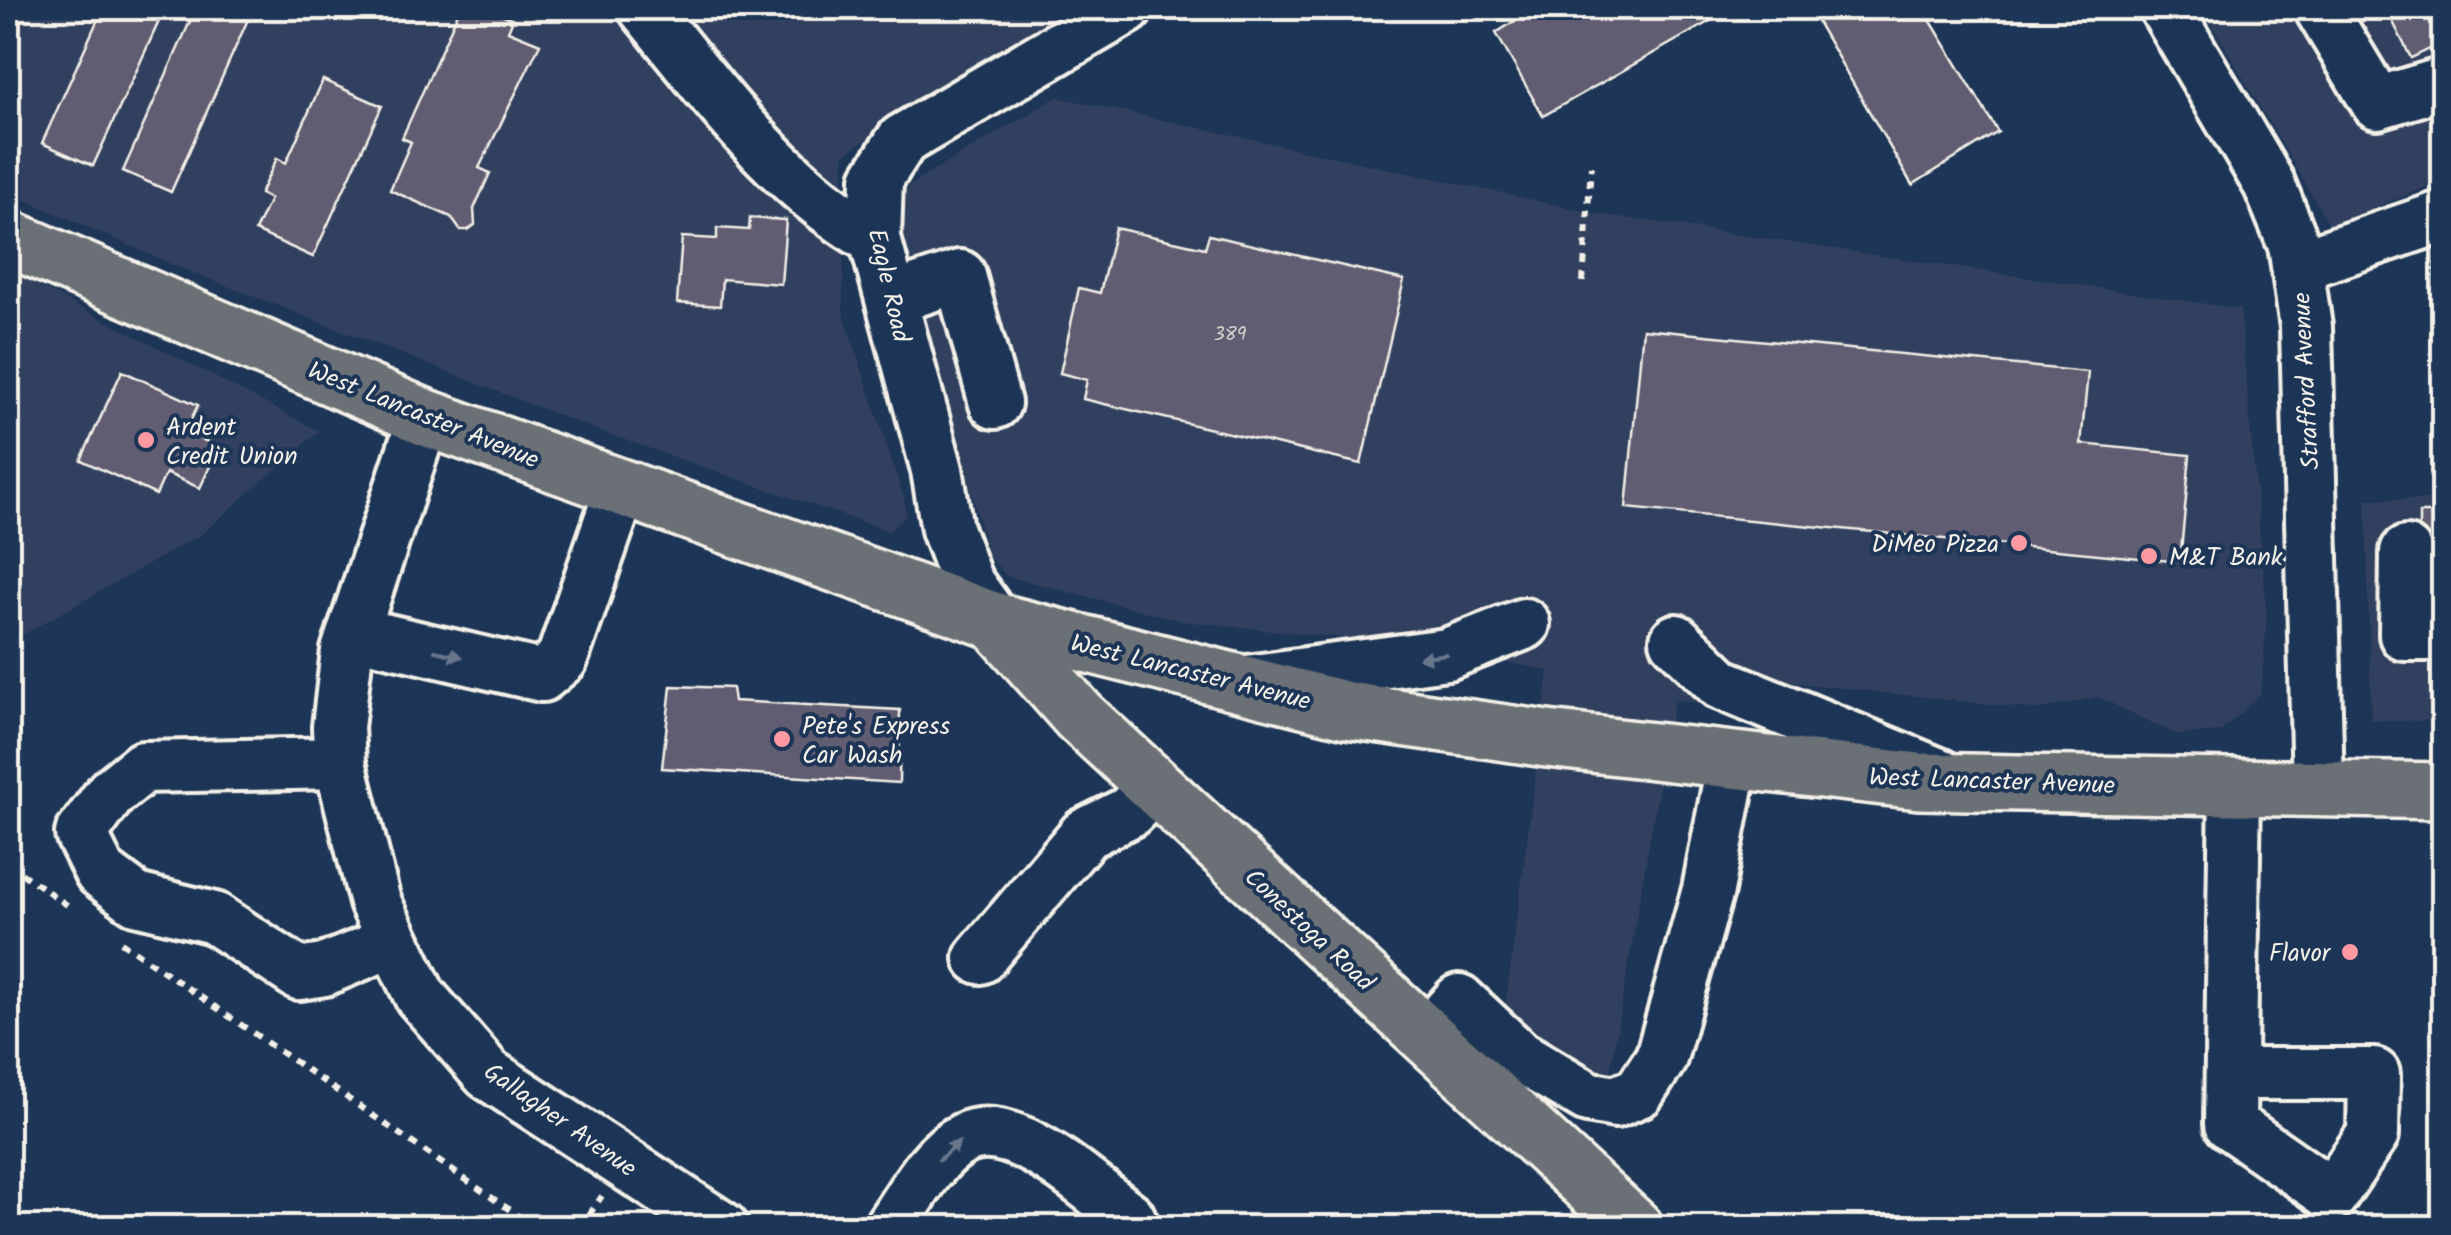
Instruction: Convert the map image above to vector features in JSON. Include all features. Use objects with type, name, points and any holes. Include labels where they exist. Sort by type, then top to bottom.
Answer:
[{"type":"main road","name":"West Lancaster Avenue","points":[[8,238],[424,418],[995,622],[1348,710],[1733,760],[1957,782],[2444,791]]},
{"type":"main road","name":"Conestoga Road","points":[[995,622],[1079,716],[1427,1036],[1503,1073],[1635,1228]]},
{"type":"street","points":[[644,8],[797,185],[831,215],[875,239]]},
{"type":"street","name":"Eagle Road","points":[[995,622],[968,582],[947,530],[937,470],[875,239],[877,179],[902,140],[1127,8]]},
{"type":"street","name":"Strafford Avenue","points":[[2165,8],[2270,184],[2297,266],[2306,327],[2318,788]]},
{"type":"street","points":[[2320,8],[2377,104],[2444,83]]},
{"type":"street","points":[[2297,266],[2444,216]]},
{"type":"street","points":[[892,299],[960,276],[995,403]]},
{"type":"street","name":"Gallagher Avenue","points":[[424,418],[353,632],[338,726],[340,763],[375,902],[420,996],[488,1074],[722,1228]]},
{"type":"street","points":[[353,632],[542,676],[562,660],[621,489]]},
{"type":"street","points":[[2406,552],[2405,635],[2444,635]]},
{"type":"street","points":[[1239,682],[1447,654],[1524,624]]},
{"type":"street","points":[[1676,640],[1721,684],[1957,782]]},
{"type":"street","points":[[1503,1073],[1614,1102],[1640,1092],[1661,1058],[1708,890],[1733,760]]},
{"type":"street","points":[[340,763],[143,767],[111,792],[81,834],[100,872],[136,900],[214,918],[299,974],[324,970],[393,940]]},
{"type":"street","points":[[980,958],[1084,834],[1129,812],[1155,786]]},
{"type":"street","points":[[2231,1074],[2235,787]]},
{"type":"street","points":[[889,1228],[940,1158],[962,1139],[991,1131],[1033,1148],[1129,1217],[1134,1228]]},
{"type":"path","points":[[1583,282],[1591,166]]},
{"type":"path","points":[[8,864],[86,918]]},
{"type":"path","points":[[118,940],[536,1228]]},
{"type":"shaded area","points":[[8,8],[1070,8],[844,154],[843,312],[904,498],[906,516],[888,531],[602,432],[173,265],[8,192]]},
{"type":"shaded area","points":[[2202,8],[2443,8],[2443,180],[2330,226]]},
{"type":"shaded area","points":[[1057,97],[1598,214],[2240,309],[2267,616],[2261,694],[2220,732],[2177,735],[2098,697],[2038,710],[1762,679],[1698,703],[1674,700],[1606,1094],[1502,1031],[1549,671],[1439,648],[1182,621],[1007,576],[989,557],[899,224],[908,186]]},
{"type":"shaded area","points":[[8,270],[319,431],[202,534],[8,643]]},
{"type":"shaded area","points":[[2366,499],[2443,500],[2443,721],[2371,720]]},
{"type":"building","points":[[103,8],[165,8],[93,166],[42,143]]},
{"type":"building","points":[[196,8],[253,8],[171,192],[123,171]]},
{"type":"building","points":[[460,8],[488,8],[513,19],[508,31],[540,44],[479,168],[490,173],[474,209],[475,225],[468,230],[460,230],[451,217],[390,190],[411,142],[402,138]]},
{"type":"building","points":[[1535,8],[1724,8],[1726,12],[1543,116],[1496,33]]},
{"type":"building","points":[[1809,8],[1923,8],[1998,132],[1912,185]]},
{"type":"building","points":[[2386,8],[2444,8],[2444,42],[2411,58]]},
{"type":"building","points":[[323,80],[382,106],[313,257],[255,231],[270,199],[260,194],[277,158],[286,163]]},
{"type":"building","points":[[750,218],[786,220],[781,284],[722,279],[720,306],[677,303],[682,237],[717,239],[717,228],[749,230]]},
{"type":"building","points":[[1115,228],[1205,248],[1209,235],[1404,280],[1361,464],[1083,399],[1087,380],[1060,373],[1079,288],[1100,293]]},
{"type":"building","points":[[2435,246],[2444,246],[2444,451],[2434,450]]},
{"type":"building","points":[[1643,329],[2088,372],[2081,444],[2190,455],[2180,562],[1626,508]]},
{"type":"building","name":"Ardent Credit Union","points":[[122,371],[198,405],[185,432],[219,447],[200,488],[166,473],[156,495],[81,460]]},
{"type":"building","points":[[2419,513],[2444,513],[2444,568],[2419,568]]},
{"type":"building","name":"Pete's Express Car Wash","points":[[671,686],[732,688],[734,701],[900,710],[899,783],[662,768]]},
{"type":"place","name":"Ardent Credit Union","points":[[146,440]]},
{"type":"place","name":"DiMeo Pizza","points":[[2019,543]]},
{"type":"place","name":"M&T Bank","points":[[2149,556]]},
{"type":"place","name":"Pete's Express Car Wash","points":[[782,739]]},
{"type":"place","name":"Flavor","points":[[2350,952]]}]
